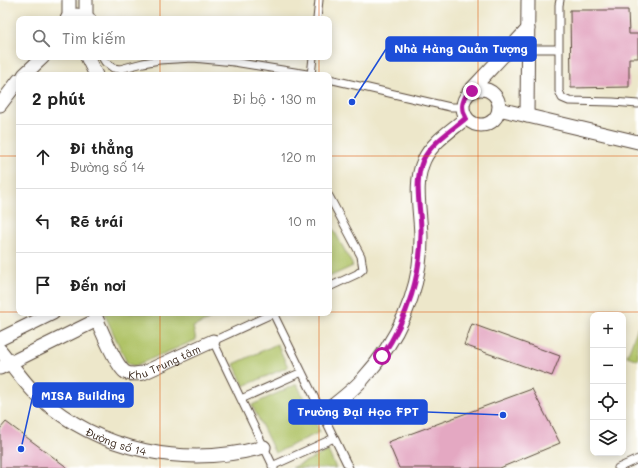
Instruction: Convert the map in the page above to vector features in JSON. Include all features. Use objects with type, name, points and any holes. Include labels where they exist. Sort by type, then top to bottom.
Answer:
[{"type":"street","points":[[68,16],[69,0]]},
{"type":"street","points":[[86,0],[87,16]]},
{"type":"street","points":[[527,116],[528,0]]},
{"type":"street","points":[[467,94],[477,89],[489,90],[497,98],[499,109],[494,119],[484,125],[473,123],[464,112],[464,99],[467,94],[528,29]]},
{"type":"street","points":[[27,72],[40,60]]},
{"type":"street","points":[[88,60],[94,72]]},
{"type":"street","points":[[0,105],[16,84]]},
{"type":"street","points":[[499,109],[638,142]]},
{"type":"street","points":[[322,414],[361,381],[382,356],[397,332],[411,297],[419,262],[421,239],[419,184],[421,166],[430,149],[464,112]]},
{"type":"street","points":[[0,339],[47,316]]},
{"type":"street","name":"Khu Trung tâm","points":[[5,365],[96,317],[118,365],[126,373],[143,373],[213,341]]},
{"type":"street","name":"Đường số 14","points":[[0,350],[5,365],[43,401],[66,418],[91,433],[129,448],[167,455],[205,456],[238,453],[264,447]]},
{"type":"lane","points":[[317,16],[319,0]]},
{"type":"lane","points":[[560,0],[559,91],[562,98],[569,101],[638,104]]},
{"type":"lane","points":[[510,48],[559,48]]},
{"type":"lane","points":[[104,60],[114,68],[120,69],[159,60]]},
{"type":"lane","points":[[214,60],[294,72]]},
{"type":"lane","points":[[312,72],[313,60]]},
{"type":"lane","points":[[332,80],[450,107],[464,112]]},
{"type":"lane","points":[[332,202],[361,256],[363,269],[357,274],[332,286]]},
{"type":"lane","name":"Khu Trung tâm","points":[[267,316],[213,341],[273,467]]},
{"type":"lane","name":"Khu Trung tâm","points":[[274,316],[348,468]]},
{"type":"lane","points":[[241,399],[302,372]]},
{"type":"lane","points":[[273,467],[334,438]]},
{"type":"lane","points":[[618,468],[638,459]]},
{"type":"green space","points":[[332,227],[353,266],[332,276]]},
{"type":"green space","points":[[105,316],[217,316],[193,327],[196,340],[134,366],[127,363]]},
{"type":"green space","points":[[638,327],[638,360],[627,356]]},
{"type":"green space","points":[[277,344],[288,367],[244,386],[234,364]]},
{"type":"green space","points":[[297,384],[320,432],[275,453],[252,405]]},
{"type":"green space","points":[[328,451],[336,468],[292,468]]},
{"type":"building","points":[[570,10],[628,10],[629,34],[638,34],[638,58],[629,58],[629,87],[571,88]]},
{"type":"building","points":[[472,324],[560,356],[552,376],[464,345]]},
{"type":"building","points":[[532,389],[560,443],[500,468],[399,468],[388,442]]},
{"type":"building","points":[[6,422],[68,468],[0,468],[0,429]]},
{"type":"place","name":"Nhà Hàng Quản Tượng","points":[[352,102]]},
{"type":"place","name":"Trường Đại Học FPT","points":[[503,415]]},
{"type":"place","name":"MISA Building","points":[[21,449]]},
{"type":"route","points":[[382,356],[391,343],[402,321],[411,297],[417,272],[421,250],[419,191],[421,166],[430,149],[466,118],[462,107],[463,102],[469,92],[472,91]]}]
